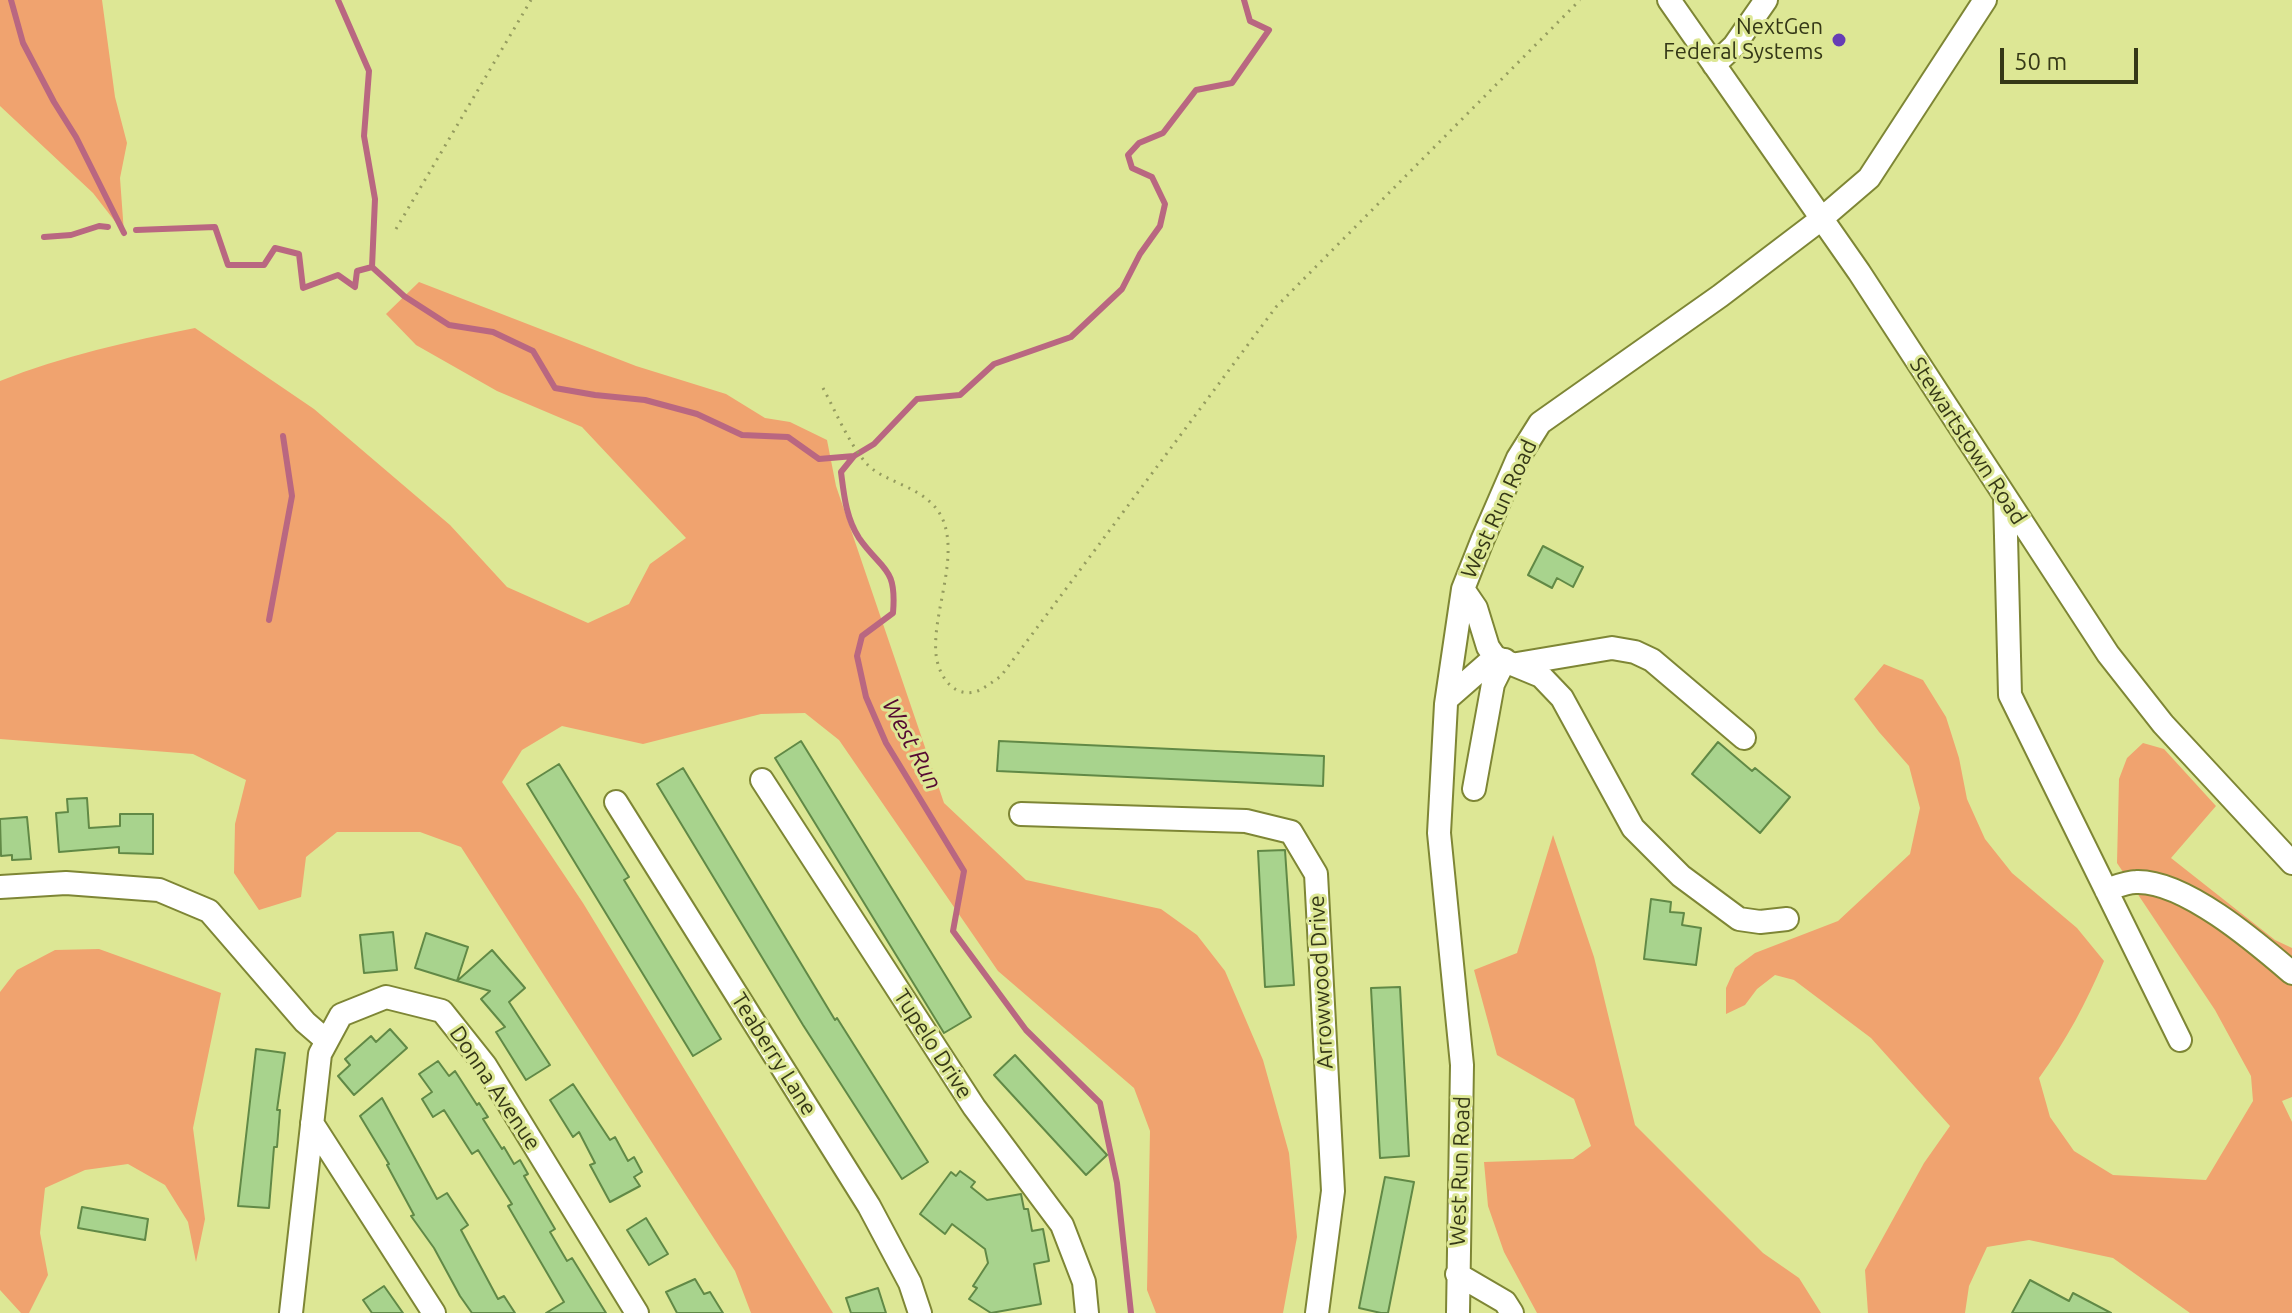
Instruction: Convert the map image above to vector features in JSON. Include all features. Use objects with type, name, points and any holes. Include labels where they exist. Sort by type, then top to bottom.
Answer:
[{"type":"street","name":"Stewartstown Road","points":[[1669,0],[1859,272],[2108,654],[2153,713],[2226,796],[2292,863]]},
{"type":"street","points":[[1714,65],[1734,46],[1766,0]]},
{"type":"street","name":"West Run Road","points":[[1458,1313],[1462,1065],[1439,833],[1447,699],[1463,589],[1518,458],[1540,423],[1720,296],[1820,220],[1869,178],[1985,0]]},
{"type":"street","points":[[2005,496],[2010,695],[2180,1040]]},
{"type":"street","points":[[1463,589],[1476,608],[1488,647],[1505,661],[1541,676],[1562,698],[1633,828],[1681,876],[1739,919],[1760,922],[1787,919]]},
{"type":"street","points":[[1447,699],[1505,661],[1612,648],[1635,652],[1652,660],[1744,738]]},
{"type":"street","points":[[1474,789],[1493,684],[1505,661]]},
{"type":"street","name":"Tupelo Drive","points":[[762,780],[974,1107],[1062,1225],[1084,1282],[1087,1313]]},
{"type":"street","name":"Teaberry Lane","points":[[616,802],[869,1206],[910,1283],[920,1313]]},
{"type":"street","name":"Arrowwood Drive","points":[[1021,814],[1246,821],[1291,832],[1316,874],[1333,1191],[1317,1313]]},
{"type":"street","points":[[2106,890],[2136,882],[2187,896],[2292,973]]},
{"type":"street","points":[[0,887],[66,883],[159,890],[209,911],[305,1022],[327,1041]]},
{"type":"street","name":"Donna Avenue","points":[[291,1313],[320,1054],[341,1015],[386,997],[442,1011],[485,1065],[637,1313]]},
{"type":"street","points":[[312,1123],[434,1313]]},
{"type":"street","points":[[1457,1274],[1505,1302],[1512,1313]]},
{"type":"path","points":[[396,229],[531,0]]},
{"type":"path","points":[[823,388],[866,463],[916,491],[932,504],[944,521],[948,552],[936,654],[942,678],[956,690],[977,692],[1001,676],[1276,307],[1580,0]]},
{"type":"shaded area","points":[[0,0],[102,0],[115,97],[127,143],[120,178],[124,233],[93,193],[0,106]]},
{"type":"shaded area","points":[[419,282],[636,366],[726,394],[765,418],[790,422],[827,440],[836,486],[944,803],[1026,880],[1161,909],[1197,935],[1225,971],[1263,1060],[1289,1153],[1297,1237],[1283,1313],[1156,1313],[1147,1290],[1150,1131],[1134,1088],[998,971],[839,740],[805,713],[761,714],[643,744],[562,726],[522,750],[502,782],[583,903],[833,1313],[751,1313],[735,1271],[461,847],[420,832],[337,832],[306,857],[301,897],[259,910],[234,873],[235,824],[246,780],[193,754],[0,739],[0,381],[72,357],[146,338],[195,328],[314,409],[450,525],[507,587],[588,623],[629,604],[650,564],[686,538],[582,427],[497,391],[416,345],[386,314]]},
{"type":"shaded area","points":[[1884,664],[1923,680],[1946,717],[1959,758],[1967,799],[1985,839],[2012,873],[2077,928],[2104,961],[2075,1021],[2039,1078],[2050,1117],[2074,1151],[2113,1175],[2206,1180],[2253,1101],[2251,1076],[2215,1010],[2117,863],[2119,779],[2127,758],[2143,743],[2164,749],[2216,806],[2171,858],[2275,940],[2292,948],[2292,1097],[2282,1101],[2292,1122],[2292,1313],[2190,1313],[2113,1258],[2029,1240],[1987,1247],[1969,1286],[1965,1313],[1868,1313],[1865,1270],[1924,1163],[1950,1126],[1871,1038],[1794,980],[1775,975],[1757,989],[1745,1005],[1726,1014],[1726,988],[1735,968],[1755,953],[1838,921],[1910,854],[1920,808],[1909,766],[1854,699]]},
{"type":"shaded area","points":[[1553,835],[1594,957],[1635,1125],[1763,1253],[1799,1278],[1821,1313],[1537,1313],[1504,1252],[1488,1206],[1484,1162],[1573,1159],[1591,1146],[1574,1099],[1497,1055],[1474,970],[1517,953]]},
{"type":"shaded area","points":[[99,949],[221,993],[193,1128],[205,1219],[196,1262],[188,1222],[165,1185],[128,1164],[85,1170],[45,1188],[40,1233],[48,1275],[29,1313],[21,1313],[0,1290],[0,992],[17,970],[55,950]]},
{"type":"building","points":[[1543,546],[1583,567],[1573,587],[1557,578],[1552,588],[1528,575]]},
{"type":"building","points":[[801,741],[971,1017],[944,1033],[775,758]]},
{"type":"building","points":[[999,741],[1324,756],[1323,786],[997,771]]},
{"type":"building","points":[[1718,742],[1752,771],[1755,768],[1790,797],[1760,833],[1692,774]]},
{"type":"building","points":[[559,764],[629,877],[624,880],[721,1039],[693,1056],[527,784]]},
{"type":"building","points":[[683,768],[835,1020],[837,1018],[928,1162],[902,1179],[803,1025],[657,784]]},
{"type":"building","points":[[87,798],[89,828],[120,826],[120,814],[153,814],[153,854],[119,853],[119,847],[59,852],[56,813],[68,812],[67,799]]},
{"type":"building","points":[[27,817],[31,859],[12,860],[12,855],[1,856],[0,819]]},
{"type":"building","points":[[1285,850],[1294,985],[1265,987],[1258,851]]},
{"type":"building","points":[[1651,899],[1671,902],[1670,912],[1684,913],[1682,925],[1701,928],[1696,965],[1644,959]]},
{"type":"building","points":[[393,932],[397,970],[364,973],[360,935]]},
{"type":"building","points":[[426,933],[468,947],[457,981],[415,968]]},
{"type":"building","points":[[492,950],[525,988],[509,1002],[550,1065],[526,1080],[496,1032],[505,1027],[481,999],[490,991],[457,981]]},
{"type":"building","points":[[1400,987],[1409,1156],[1380,1158],[1371,988]]},
{"type":"building","points":[[390,1029],[407,1048],[354,1095],[338,1076],[350,1065],[345,1059],[371,1036],[376,1042]]},
{"type":"building","points":[[256,1049],[285,1053],[269,1208],[238,1206]]},
{"type":"building","points":[[1015,1055],[1107,1155],[1086,1175],[994,1075]]},
{"type":"building","points":[[438,1061],[449,1076],[455,1071],[477,1105],[479,1103],[488,1117],[483,1119],[514,1164],[520,1160],[528,1174],[524,1176],[555,1229],[550,1232],[567,1261],[572,1258],[606,1313],[546,1313],[564,1302],[508,1206],[512,1204],[478,1150],[472,1154],[444,1110],[433,1117],[422,1099],[432,1092],[419,1074]]},
{"type":"building","points":[[573,1084],[610,1140],[615,1137],[628,1161],[634,1157],[642,1172],[634,1177],[640,1186],[610,1202],[590,1165],[595,1163],[579,1132],[573,1137],[550,1100]]},
{"type":"building","points":[[382,1098],[437,1199],[447,1193],[468,1225],[461,1230],[498,1299],[504,1296],[515,1313],[472,1313],[460,1296],[434,1248],[411,1216],[414,1215],[389,1164],[360,1116]]},
{"type":"building","points":[[960,1171],[975,1182],[971,1187],[987,1200],[1021,1194],[1024,1209],[1028,1209],[1032,1231],[1043,1229],[1049,1261],[1034,1264],[1041,1304],[991,1313],[969,1299],[977,1288],[973,1286],[988,1263],[985,1249],[952,1224],[945,1234],[920,1214],[951,1172],[956,1176]]},
{"type":"building","points":[[1385,1177],[1414,1182],[1388,1313],[1381,1313],[1359,1308]]},
{"type":"building","points":[[82,1207],[148,1219],[145,1240],[78,1228]]},
{"type":"building","points":[[646,1218],[668,1254],[649,1265],[627,1230]]},
{"type":"building","points":[[695,1279],[704,1294],[710,1292],[723,1313],[677,1313],[666,1292]]},
{"type":"building","points":[[2030,1280],[2069,1301],[2073,1293],[2111,1313],[2012,1313]]},
{"type":"building","points":[[384,1286],[403,1313],[372,1313],[363,1300]]},
{"type":"building","points":[[878,1288],[886,1313],[851,1313],[846,1298]]},
{"type":"waterway","points":[[11,0],[23,43],[76,137],[124,233]]},
{"type":"waterway","points":[[338,0],[369,71],[364,136],[375,199],[372,267]]},
{"type":"waterway","name":"West Run","points":[[1131,1313],[1117,1183],[1100,1103],[1026,1030],[953,931],[964,871],[886,743],[866,697],[857,656],[862,636],[893,613],[893,586],[886,570],[867,549],[851,522],[841,472],[854,456],[874,444],[917,399],[960,395],[994,364],[1071,337],[1122,289],[1140,254],[1160,226],[1165,204],[1152,177],[1132,168],[1128,155],[1139,143],[1163,133],[1196,90],[1232,83],[1269,30],[1250,21],[1244,0]]},
{"type":"waterway","points":[[44,237],[108,227]]},
{"type":"waterway","points":[[136,230],[215,227],[228,265],[264,265],[275,248],[299,254],[303,288],[338,275],[355,287],[357,271],[372,267],[404,296],[449,325],[493,332],[533,351],[555,388],[645,400],[697,414],[742,435],[788,437],[819,459],[854,456]]},
{"type":"waterway","points":[[269,620],[292,496],[283,436]]},
{"type":"place","name":"NextGen Federal Systems","points":[[1839,40]]}]
